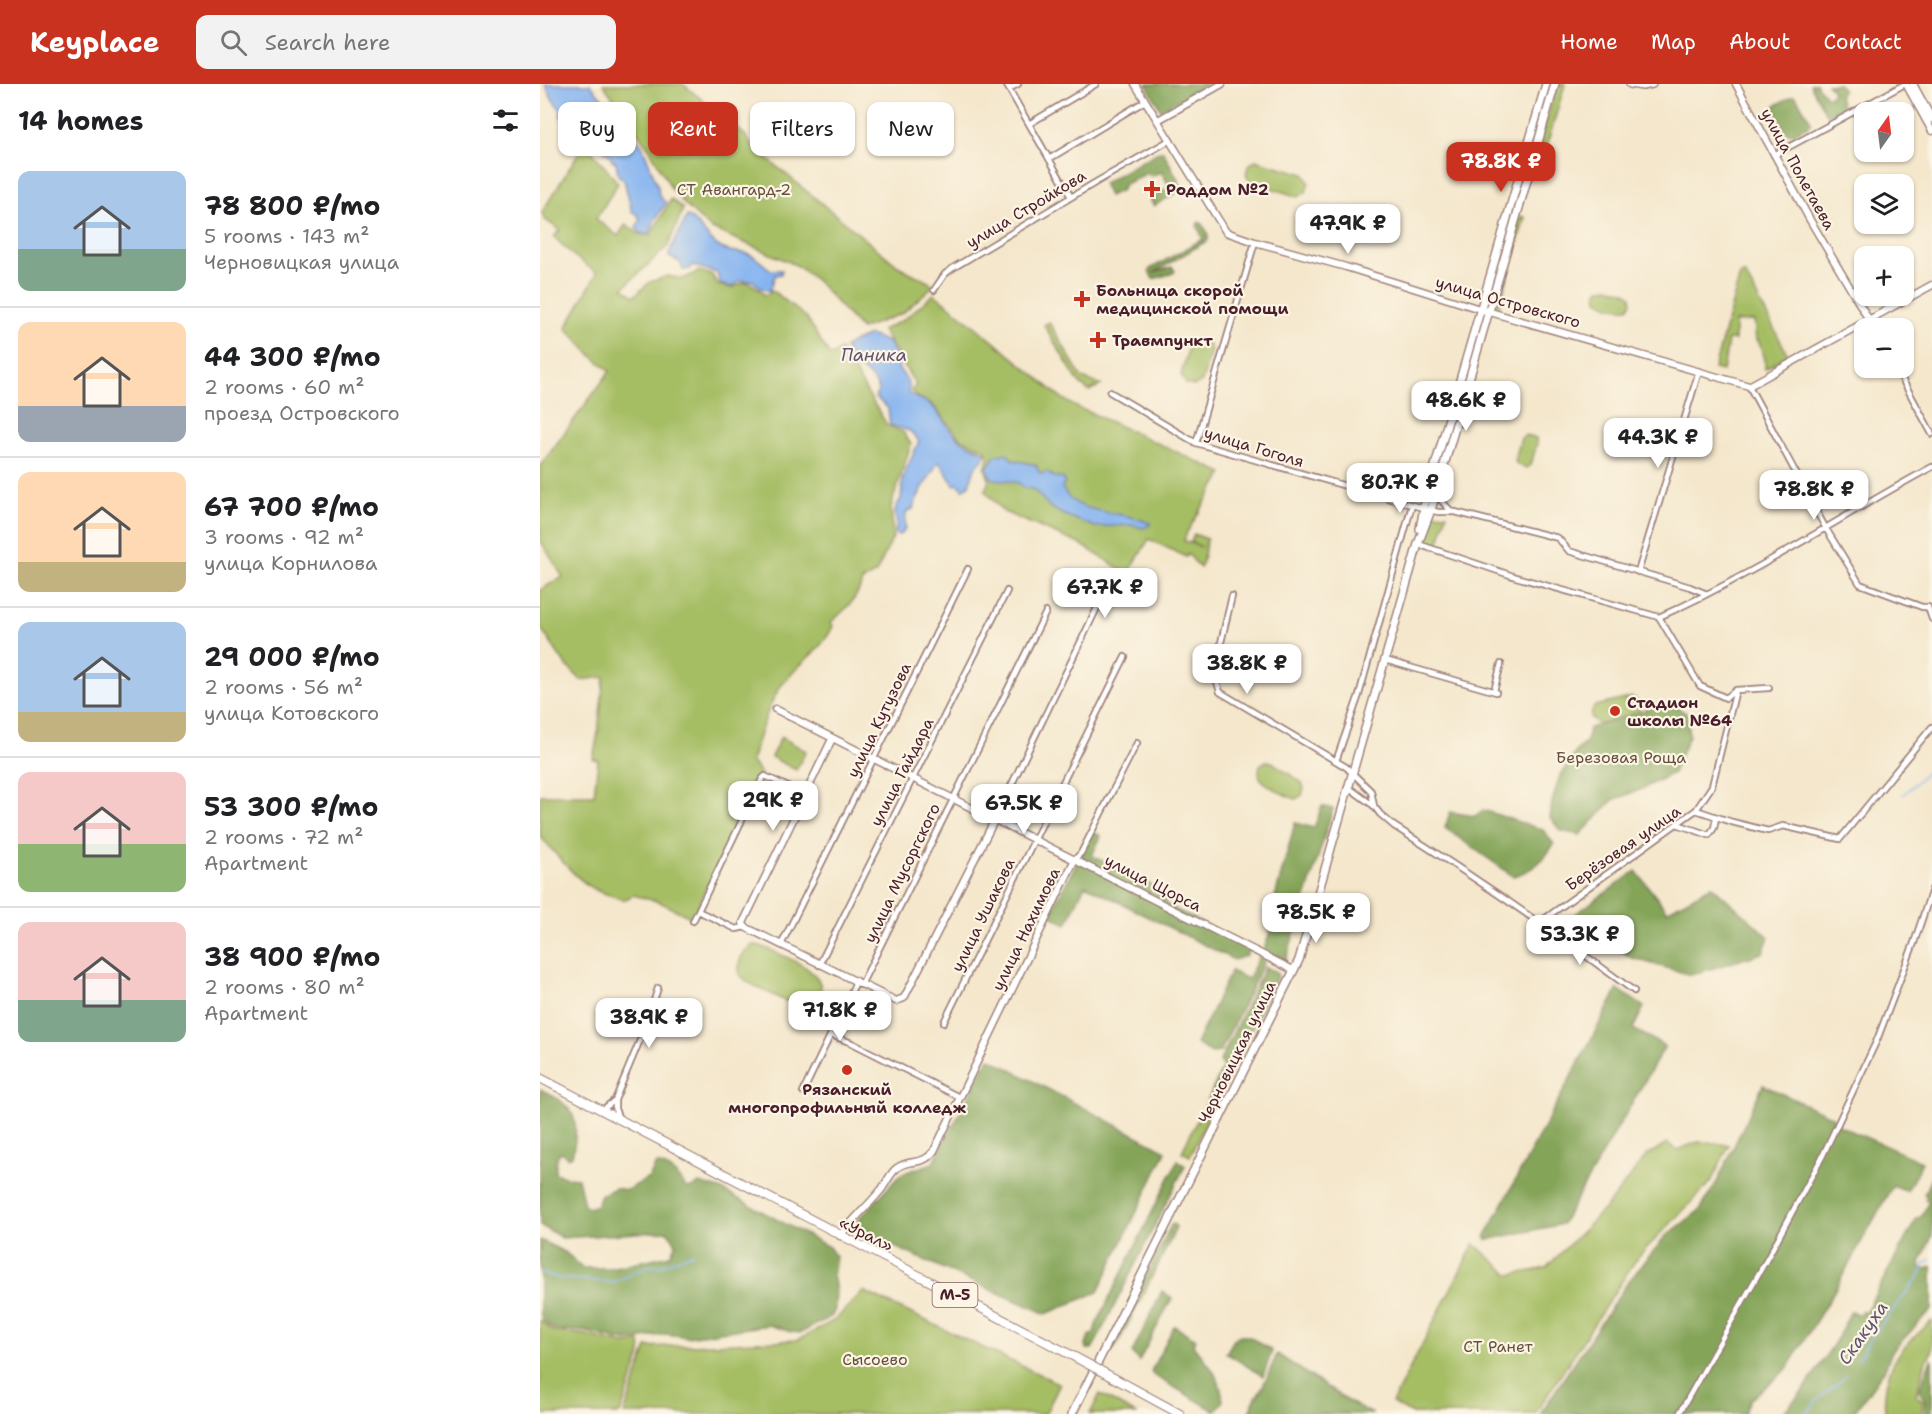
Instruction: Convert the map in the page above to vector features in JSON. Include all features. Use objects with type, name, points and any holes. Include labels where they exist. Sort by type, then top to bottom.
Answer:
[{"type":"highway","name":"«Урал»","points":[[540,1078],[840,1236],[1071,1354],[1180,1414]]},
{"type":"main road","name":"Черновицкая улица","points":[[1072,1414],[1299,960],[1418,544],[1480,309],[1546,84]]},
{"type":"main road","name":"Черновицкая улица","points":[[1427,509],[1435,494],[1555,84]]},
{"type":"main road","points":[[1630,84],[1643,86],[1652,84]]},
{"type":"street","points":[[1018,84],[1008,87],[1071,197]]},
{"type":"street","points":[[1029,123],[1096,84]]},
{"type":"street","name":"улица Островского","points":[[1135,84],[1226,232],[1489,312],[1749,386]]},
{"type":"street","points":[[1158,120],[1222,84]]},
{"type":"street","name":"улица Полетаева","points":[[1736,84],[1868,318]]},
{"type":"street","points":[[1774,155],[1906,84],[1932,131]]},
{"type":"street","points":[[1913,84],[1932,119]]},
{"type":"street","points":[[1049,159],[1145,101]]},
{"type":"street","name":"улица Стройкова","points":[[934,290],[945,274],[1170,140]]},
{"type":"street","points":[[1196,443],[1255,242]]},
{"type":"street","points":[[1873,318],[1932,285]]},
{"type":"street","points":[[1854,328],[1749,386],[1825,527],[1860,584],[1922,607],[1930,606],[1932,619]]},
{"type":"street","points":[[1638,572],[1699,371]]},
{"type":"street","points":[[1901,378],[1932,434]]},
{"type":"street","name":"улица Гоголя","points":[[1110,392],[1196,443],[1412,506],[1452,512],[1558,538],[1569,551],[1690,586],[1707,594]]},
{"type":"street","points":[[1418,544],[1516,577],[1659,617],[1707,594],[1932,467]]},
{"type":"street","points":[[1435,494],[1452,512]]},
{"type":"street","points":[[1336,761],[1359,695],[1412,506]]},
{"type":"street","name":"улица Кутузова","points":[[781,945],[968,569]]},
{"type":"street","name":"улица Гайдара","points":[[819,964],[1007,591]]},
{"type":"street","points":[[698,911],[736,929],[745,927],[896,1001],[904,998],[1097,608],[1108,592]]},
{"type":"street","points":[[1232,596],[1214,672],[1220,692],[1336,761],[1371,791],[1374,806]]},
{"type":"street","name":"улица Мусоргского","points":[[803,1092],[1046,612]]},
{"type":"street","points":[[1659,617],[1700,686],[1726,698],[1736,690],[1768,688]]},
{"type":"street","name":"улица Ушакова","points":[[944,1022],[1125,657]]},
{"type":"street","points":[[1385,660],[1495,692],[1501,664]]},
{"type":"street","name":"Берёзовая улица","points":[[1540,922],[1696,810],[1712,786],[1736,690]]},
{"type":"street","name":"улица Щорса","points":[[775,709],[1293,970]]},
{"type":"street","points":[[1696,810],[1716,818],[1768,831],[1783,826],[1840,838],[1932,727]]},
{"type":"street","points":[[745,927],[744,919],[832,739]]},
{"type":"street","name":"улица Нахимова","points":[[840,1236],[883,1188],[896,1169],[904,1164],[928,1159],[934,1151],[1076,859],[1086,845],[1137,743]]},
{"type":"street","points":[[693,921],[762,779],[765,777],[805,795]]},
{"type":"street","points":[[1348,787],[1374,806],[1394,826],[1540,922],[1634,991]]},
{"type":"street","points":[[1677,824],[1709,835],[1714,828],[1716,818]]},
{"type":"street","points":[[1679,1414],[1815,1170],[1877,1040],[1932,889]]},
{"type":"street","points":[[620,1121],[615,1109],[615,1100],[645,1028],[658,988]]},
{"type":"street","points":[[831,1035],[875,1054],[959,1097]]},
{"type":"street","points":[[601,1111],[615,1100]]},
{"type":"green space","name":"СТ Авангард-2","points":[[603,84],[683,84],[705,102],[648,102],[648,147],[636,130],[636,102],[616,102]]},
{"type":"green space","points":[[1146,84],[1207,84],[1161,110]]},
{"type":"green space","points":[[1548,84],[1553,84],[1487,305],[1485,303]]},
{"type":"green space","points":[[1557,84],[1565,84],[1541,166],[1534,164]]},
{"type":"green space","points":[[1810,84],[1817,84],[1828,98],[1833,93],[1827,84],[1839,84],[1843,90],[1839,96],[1843,107],[1826,114]]},
{"type":"green space","points":[[1793,96],[1796,97],[1811,124],[1793,134],[1787,133],[1774,109],[1776,105]]},
{"type":"green space","name":"СТ Авангард-2","points":[[738,129],[750,142],[750,156],[764,156],[898,266],[934,285],[903,313],[861,329],[817,281],[796,265],[710,228],[685,205],[671,188],[653,156],[738,156]]},
{"type":"green space","points":[[1163,151],[1183,189],[1154,206],[1150,200],[1167,188],[1168,183],[1161,172],[1151,176],[1147,173],[1123,185],[1122,190],[1109,196],[1103,183]]},
{"type":"green space","points":[[577,156],[596,156],[618,183],[596,219],[618,236],[626,224],[639,234],[650,236],[671,199],[683,209],[668,246],[623,288],[634,296],[650,282],[668,276],[683,279],[699,271],[712,275],[718,285],[732,288],[742,283],[750,283],[765,295],[773,291],[806,317],[830,356],[841,350],[887,425],[903,432],[911,444],[891,506],[893,537],[876,573],[862,581],[854,599],[831,622],[833,626],[823,643],[787,678],[776,695],[767,713],[751,761],[761,774],[692,918],[660,902],[633,895],[624,900],[588,886],[573,873],[540,836],[540,795],[594,795],[598,760],[593,759],[604,677],[581,680],[565,664],[540,627],[540,590],[563,577],[540,540],[540,466],[610,371],[592,356],[566,328],[597,273],[575,257],[554,237],[560,230],[544,219],[542,212]]},
{"type":"green space","points":[[1255,160],[1304,174],[1309,182],[1306,192],[1298,197],[1250,181],[1246,175],[1248,166]]},
{"type":"green space","points":[[1520,216],[1525,217],[1499,307],[1493,305],[1495,300],[1498,300]]},
{"type":"green space","points":[[1199,222],[1208,233],[1208,240],[1153,273],[1172,267],[1175,271],[1173,273],[1153,279],[1150,269],[1203,239],[1197,225]]},
{"type":"green space","points":[[1745,274],[1788,355],[1765,369],[1765,359],[1758,340],[1756,340],[1754,321],[1735,322],[1735,340],[1728,340],[1723,371],[1714,369],[1740,275]]},
{"type":"green space","points":[[1608,287],[1626,292],[1631,296],[1632,303],[1628,308],[1612,307],[1598,300],[1597,293],[1601,288]]},
{"type":"green space","points":[[934,294],[1066,401],[1223,473],[1187,532],[1184,541],[1202,547],[1191,542],[1194,534],[1207,539],[1200,568],[1188,554],[1186,557],[1149,539],[1128,574],[1082,545],[1004,512],[985,491],[989,480],[985,468],[988,457],[986,450],[961,439],[932,404],[911,391],[916,385],[882,330],[903,320]]},
{"type":"green space","points":[[1049,322],[1082,378],[1101,385],[1089,391],[1079,383],[1044,325]]},
{"type":"green space","points":[[1201,340],[1207,342],[1211,350],[1202,382],[1194,386],[1186,384],[1181,375],[1189,345]]},
{"type":"green space","points":[[1526,435],[1536,438],[1537,443],[1531,465],[1527,468],[1517,465],[1515,460],[1521,438]]},
{"type":"green space","points":[[1432,513],[1447,514],[1438,546],[1435,547],[1422,543]]},
{"type":"green space","name":"Стадион школы №64","points":[[1633,697],[1638,702],[1640,712],[1600,725],[1591,718],[1595,706]]},
{"type":"green space","name":"Березовая Роща","points":[[1673,704],[1687,714],[1689,736],[1673,773],[1640,790],[1613,800],[1580,835],[1561,831],[1550,818],[1552,802],[1559,778],[1577,750],[1586,742],[1589,728],[1661,705]]},
{"type":"green space","points":[[781,737],[806,751],[796,770],[771,757]]},
{"type":"green space","points":[[1266,761],[1272,762],[1301,782],[1304,788],[1302,795],[1296,799],[1292,798],[1264,782],[1259,770],[1260,765]]},
{"type":"green space","points":[[1322,806],[1333,809],[1285,963],[1263,952],[1270,932],[1274,901],[1295,823],[1314,828]]},
{"type":"green space","points":[[1483,810],[1543,830],[1554,844],[1537,864],[1513,876],[1445,828],[1450,812],[1475,816]]},
{"type":"green space","points":[[1093,832],[1101,836],[1092,856],[1162,890],[1168,898],[1165,904],[1250,948],[1246,956],[1234,960],[1085,885],[1067,924],[1049,915]]},
{"type":"green space","points":[[1636,871],[1667,911],[1712,886],[1769,937],[1763,953],[1691,975],[1632,958],[1570,918]]},
{"type":"green space","points":[[753,945],[761,946],[792,960],[812,972],[819,980],[821,989],[816,1001],[809,1006],[797,1007],[747,982],[739,974],[739,965],[743,954]]},
{"type":"green space","points":[[1259,957],[1265,960],[1220,1052],[1212,1053],[1196,1044],[1231,971],[1248,979]]},
{"type":"green space","points":[[1265,967],[1277,972],[1278,976],[1212,1110],[1205,1106],[1223,1067],[1220,1061]]},
{"type":"green space","points":[[1618,989],[1644,1007],[1633,1029],[1665,1046],[1562,1224],[1487,1240],[1485,1237]]},
{"type":"green space","points":[[989,1058],[1166,1151],[1098,1292],[1046,1314],[863,1233],[855,1223],[901,1174],[933,1163]]},
{"type":"green space","points":[[1763,1085],[1831,1116],[1840,1126],[1922,1162],[1907,1191],[1893,1185],[1833,1293],[1786,1370],[1750,1400],[1744,1414],[1540,1414],[1628,1282],[1666,1236],[1700,1210],[1717,1182]]},
{"type":"green space","points":[[540,1089],[561,1101],[572,1115],[576,1132],[572,1156],[568,1158],[559,1153],[555,1173],[578,1178],[584,1205],[588,1208],[597,1205],[601,1195],[615,1188],[627,1190],[649,1178],[656,1164],[674,1172],[686,1188],[692,1188],[699,1183],[720,1189],[829,1247],[836,1257],[833,1275],[836,1290],[835,1309],[832,1316],[801,1333],[769,1325],[687,1337],[667,1334],[625,1341],[583,1331],[555,1330],[544,1321],[540,1314],[540,1240],[566,1253],[583,1268],[610,1268],[670,1255],[676,1243],[667,1231],[562,1238],[540,1225]]},
{"type":"green space","points":[[1201,1112],[1209,1116],[1190,1156],[1182,1152]]},
{"type":"green space","name":"СТ Ранет","points":[[1698,1142],[1729,1145],[1711,1182],[1637,1258],[1535,1414],[1412,1414],[1392,1403],[1474,1244],[1510,1275],[1546,1268],[1608,1205],[1646,1156],[1667,1143],[1677,1150]]},
{"type":"green space","points":[[1178,1160],[1185,1166],[1096,1342],[1092,1349],[1087,1349],[1089,1336],[1094,1333]]},
{"type":"green space","points":[[1932,1176],[1932,1236],[1920,1263],[1921,1268],[1926,1269],[1932,1266],[1932,1309],[1892,1351],[1885,1369],[1853,1414],[1782,1414],[1806,1387],[1837,1339],[1851,1311],[1859,1315],[1861,1311],[1865,1313],[1917,1218],[1921,1217],[1929,1201],[1925,1200],[1927,1196],[1924,1194]]},
{"type":"green space","points":[[1174,1224],[1176,1227],[1171,1239],[1118,1344],[1109,1352],[1171,1225]]},
{"type":"green space","name":"Сысоево","points":[[863,1291],[1060,1384],[1045,1414],[624,1414],[647,1347],[798,1340],[835,1320]]},
{"type":"green space","points":[[1162,1291],[1172,1298],[1139,1361],[1132,1353]]},
{"type":"green space","points":[[540,1320],[554,1332],[583,1334],[624,1344],[640,1341],[641,1354],[620,1414],[540,1414]]},
{"type":"green space","points":[[1932,1321],[1932,1352],[1926,1360],[1916,1395],[1923,1401],[1921,1414],[1885,1414],[1887,1382],[1894,1361],[1906,1345]]},
{"type":"green space","points":[[1174,1326],[1196,1339],[1193,1345],[1217,1378],[1223,1402],[1215,1411],[1153,1375],[1151,1371]]},
{"type":"green space","points":[[1240,1335],[1250,1337],[1272,1351],[1263,1376],[1226,1353],[1235,1338]]},
{"type":"green space","points":[[1277,1354],[1351,1403],[1373,1414],[1248,1414]]},
{"type":"green space","points":[[1932,1357],[1932,1414],[1924,1414],[1925,1400],[1919,1390]]},
{"type":"green space","points":[[1100,1394],[1136,1414],[1090,1414]]},
{"type":"water","points":[[545,84],[590,84],[605,102],[558,102],[558,106]]},
{"type":"water","points":[[636,138],[642,145],[658,187],[659,196],[666,203],[647,235],[640,233],[636,227],[640,220],[637,214],[632,212],[624,180],[618,175],[616,162],[611,160],[611,157],[636,156]]},
{"type":"water","points":[[687,216],[721,248],[752,256],[771,270],[782,270],[781,274],[775,275],[770,291],[761,288],[753,281],[739,281],[732,287],[720,284],[717,273],[692,265],[690,269],[683,270],[680,262],[669,257],[669,253]]},
{"type":"water","name":"Паника","points":[[870,335],[888,342],[899,363],[898,368],[908,382],[908,393],[931,405],[961,440],[986,453],[976,466],[968,487],[963,489],[958,484],[954,485],[940,463],[937,463],[917,497],[913,509],[906,512],[905,528],[902,534],[898,535],[895,533],[896,506],[901,499],[903,477],[919,441],[910,431],[890,425],[888,408],[875,397],[879,390],[876,384],[848,354],[845,347]]},
{"type":"water","points":[[1006,453],[1013,460],[1036,465],[1039,472],[1043,474],[1051,473],[1051,476],[1063,478],[1065,482],[1062,488],[1072,500],[1079,504],[1093,510],[1134,517],[1150,525],[1143,528],[1132,525],[1095,527],[1062,514],[1050,507],[1033,489],[1024,488],[1019,483],[991,478],[987,467],[995,456]]},
{"type":"waterway","points":[[1903,795],[1932,767]]},
{"type":"waterway","points":[[540,1272],[557,1278],[614,1282],[649,1266],[659,1266],[693,1253]]},
{"type":"waterway","name":"Скакуха","points":[[1858,1360],[1870,1339],[1921,1274],[1925,1263],[1932,1260]]},
{"type":"waterway","name":"Скакуха","points":[[1806,1414],[1817,1400],[1847,1376]]},
{"type":"place","name":"Роддом №2","points":[[1152,189]]},
{"type":"place","name":"Больница скорой медицинской помощи","points":[[1082,299]]},
{"type":"place","name":"Травмпункт","points":[[1098,340]]},
{"type":"place","name":"Стадион школы №64","points":[[1615,711]]},
{"type":"place","name":"Рязанский многопрофильный колледж","points":[[847,1070]]}]
